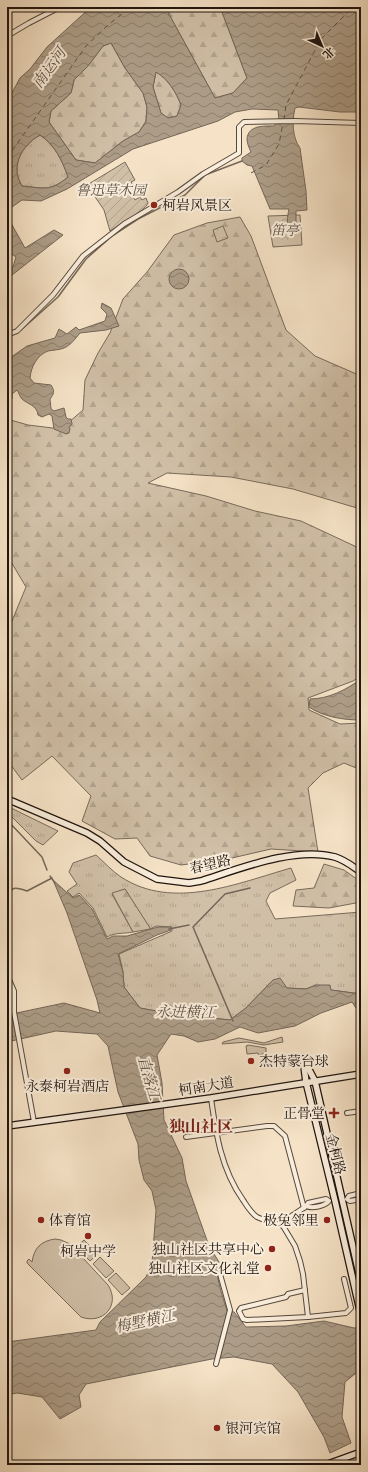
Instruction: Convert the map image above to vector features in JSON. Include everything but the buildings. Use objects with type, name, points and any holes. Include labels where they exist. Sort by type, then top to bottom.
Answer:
[{"type":"main road","name":"春望路","points":[[7,799],[87,833],[100,841],[124,862],[157,878],[189,883],[201,881],[280,858],[297,855],[334,857],[348,863],[361,872]]},
{"type":"main road","name":"金柯路","points":[[360,1313],[332,1201],[306,1082],[303,1059],[315,1081],[344,1199],[361,1282]]},
{"type":"main road","name":"柯南大道","points":[[7,1126],[211,1098],[361,1074]]},
{"type":"main road","points":[[325,1465],[358,1454]]},
{"type":"street","points":[[7,36],[60,7]]},
{"type":"street","points":[[7,334],[17,331],[53,295],[83,256],[124,224],[239,153],[239,127],[244,122],[295,121],[361,123]]},
{"type":"street","points":[[7,975],[14,991],[14,1012],[34,1122]]},
{"type":"street","points":[[211,1098],[216,1132],[222,1158],[240,1196],[252,1213],[257,1217],[283,1226],[295,1246],[300,1261],[308,1317]]},
{"type":"street","points":[[348,1113],[361,1111]]},
{"type":"street","points":[[186,1137],[216,1132],[274,1126],[286,1136],[305,1207]]},
{"type":"street","points":[[283,1226],[287,1219],[305,1207],[308,1203],[326,1199],[332,1201],[344,1199],[361,1193]]},
{"type":"street","points":[[344,1199],[350,1201],[361,1199]]},
{"type":"street","points":[[216,1364],[230,1310],[220,1274],[222,1269]]},
{"type":"street","points":[[305,1290],[288,1294],[286,1297],[241,1308],[239,1311],[243,1319],[247,1320],[308,1317],[346,1313],[351,1308],[344,1278]]},
{"type":"green space","points":[[165,7],[232,7],[222,12],[247,78],[233,93],[215,98]]},
{"type":"green space","points":[[111,43],[125,68],[143,93],[147,107],[146,121],[139,132],[123,141],[95,163],[76,160],[49,122],[51,111],[71,93],[74,80],[88,66],[103,46]]},
{"type":"green space","points":[[156,72],[168,82],[179,100],[181,105],[177,116],[168,118],[161,113],[153,87]]},
{"type":"green space","points":[[40,135],[54,148],[68,177],[56,185],[46,188],[22,186],[17,171],[19,157],[27,145]]},
{"type":"green space","name":"鲁迅草木园","points":[[125,162],[135,180],[131,182],[133,185],[128,189],[135,200],[140,197],[142,200],[146,198],[148,203],[137,214],[110,231],[104,210],[87,185]]},
{"type":"green space","name":"笛亭","points":[[300,215],[302,245],[273,247],[268,216]]},
{"type":"green space","points":[[240,217],[251,236],[286,330],[315,356],[361,376],[361,496],[357,508],[293,489],[231,477],[167,473],[148,483],[206,496],[255,511],[301,521],[361,549],[361,676],[353,681],[308,698],[309,710],[340,724],[361,723],[361,770],[344,763],[323,773],[308,788],[318,852],[271,849],[232,858],[181,865],[150,856],[137,838],[115,839],[82,821],[91,796],[52,756],[22,780],[7,760],[7,633],[26,587],[7,555],[7,419],[28,425],[61,429],[83,410],[85,380],[98,353],[110,333],[123,299],[147,272],[174,235],[207,223]]},
{"type":"green space","points":[[223,226],[228,238],[217,242],[213,230]]},
{"type":"green space","points":[[7,806],[58,831],[43,845],[36,841],[7,812]]},
{"type":"green space","points":[[96,855],[121,877],[141,887],[162,892],[184,893],[206,891],[249,881],[291,868],[296,880],[270,893],[266,901],[275,919],[361,912],[361,994],[331,990],[316,985],[306,989],[287,988],[273,980],[246,1008],[230,1020],[173,1014],[140,1008],[124,987],[123,972],[119,954],[172,931],[172,927],[156,926],[150,929],[125,889],[112,894],[133,932],[110,935],[107,937],[93,908],[79,893],[73,897],[67,891],[77,884],[69,872],[73,863]]},
{"type":"green space","points":[[324,864],[344,870],[361,882],[361,902],[329,908],[293,906],[296,890],[314,888]]},
{"type":"green space","points":[[125,889],[150,929],[133,932],[112,893]]},
{"type":"green space","points":[[282,1037],[283,1042],[264,1045],[247,1042],[222,1044],[223,1042],[239,1038],[264,1043]]},
{"type":"green space","points":[[246,1046],[266,1048],[266,1053],[259,1055],[258,1053],[247,1054]]},
{"type":"green space","points":[[55,1239],[70,1244],[108,1285],[112,1300],[108,1312],[103,1316],[89,1319],[81,1317],[27,1263],[29,1259],[32,1262],[36,1249],[42,1243]]},
{"type":"green space","points":[[84,1240],[98,1254],[90,1261],[76,1247]]},
{"type":"green space","points":[[100,1257],[114,1271],[106,1278],[93,1264]]},
{"type":"green space","points":[[116,1273],[130,1288],[122,1295],[108,1280]]},
{"type":"water","name":"南运河","points":[[91,7],[165,7],[215,98],[233,93],[247,78],[222,12],[232,7],[361,7],[361,112],[340,112],[299,107],[295,108],[293,129],[295,139],[300,148],[307,210],[296,211],[296,233],[291,234],[288,228],[287,219],[289,209],[270,209],[252,166],[247,165],[242,161],[242,158],[251,152],[247,139],[250,131],[257,127],[274,126],[279,121],[278,110],[252,109],[235,112],[218,121],[133,149],[67,189],[41,201],[22,200],[7,212],[8,100],[20,78],[30,69],[47,47]],"holes":[[[111,43],[125,68],[143,93],[147,107],[146,122],[139,132],[123,141],[95,163],[76,160],[49,122],[51,111],[71,93],[74,80],[88,66],[103,46]],[[156,72],[168,82],[179,100],[181,105],[177,116],[168,118],[161,113],[153,87]],[[40,135],[54,148],[68,177],[62,182],[46,188],[22,186],[17,172],[17,164],[23,151]]]},
{"type":"water","points":[[7,216],[25,248],[54,230],[63,235],[7,279],[7,272],[13,267],[16,257],[7,251]]},
{"type":"water","points":[[179,269],[186,272],[189,279],[186,286],[179,289],[172,286],[169,279],[172,272]]},
{"type":"water","points":[[102,303],[111,308],[119,326],[106,330],[80,333],[73,342],[66,347],[48,351],[41,355],[33,366],[30,378],[34,383],[51,385],[53,389],[54,392],[50,399],[51,409],[54,411],[64,408],[66,417],[71,419],[72,424],[69,427],[69,433],[66,434],[54,429],[52,416],[49,414],[42,417],[38,415],[36,409],[22,399],[17,390],[12,394],[12,399],[7,404],[7,360],[27,346],[55,338],[59,329],[67,334],[76,327],[79,330],[105,321],[107,314],[101,308]]},
{"type":"water","points":[[361,679],[361,720],[334,717],[309,707],[310,699],[330,696],[349,687]]},
{"type":"water","name":"梅墅横江","points":[[53,880],[73,898],[79,895],[92,909],[107,939],[113,936],[127,936],[158,927],[171,927],[171,930],[157,935],[118,954],[123,972],[124,987],[140,1008],[173,1014],[230,1020],[246,1008],[273,980],[280,978],[287,988],[306,989],[316,985],[330,985],[331,990],[361,994],[361,1009],[356,1008],[352,1002],[321,1013],[295,1026],[258,1033],[240,1027],[215,1039],[198,1042],[184,1036],[171,1034],[157,1055],[162,1083],[164,1120],[182,1158],[186,1181],[209,1246],[219,1262],[217,1267],[218,1279],[227,1311],[234,1312],[246,1327],[286,1326],[324,1321],[354,1328],[361,1327],[361,1369],[345,1382],[342,1417],[351,1443],[330,1453],[324,1437],[298,1392],[272,1364],[234,1357],[212,1359],[86,1384],[79,1395],[81,1407],[60,1419],[42,1397],[17,1393],[7,1395],[7,1342],[96,1330],[100,1322],[146,1277],[152,1263],[156,1210],[152,1191],[144,1180],[139,1160],[138,1144],[118,1092],[108,1046],[97,1034],[56,1031],[7,1042],[7,1015],[64,1003],[100,1013],[97,1000],[67,913]]},
{"type":"waterway","points":[[21,330],[58,297],[86,259],[112,236],[138,219],[185,195],[205,175],[242,161]]},
{"type":"waterway","name":"直落江","points":[[7,820],[42,857],[47,870]]},
{"type":"waterway","name":"直落江","points":[[50,876],[55,883]]},
{"type":"waterway","points":[[7,902],[12,889],[18,888],[27,891],[52,878]]},
{"type":"waterway","points":[[233,1021],[193,927],[225,894],[250,888]]},
{"type":"waterway","points":[[169,929],[189,925]]},
{"type":"ferry route","points":[[7,158],[86,46],[108,25],[131,7]]},
{"type":"ferry route","points":[[284,120],[286,105],[321,39],[353,7]]},
{"type":"ferry route","points":[[251,173],[266,165],[279,144],[283,123]]},
{"type":"place","name":"柯岩风景区","points":[[154,205]]},
{"type":"place","name":"杰特蒙台球","points":[[251,1061]]},
{"type":"place","name":"永泰柯岩酒店","points":[[67,1071]]},
{"type":"place","name":"正骨堂","points":[[334,1113]]},
{"type":"place","name":"体育馆","points":[[41,1220]]},
{"type":"place","name":"极兔邻里","points":[[327,1220]]},
{"type":"place","name":"柯岩中学","points":[[88,1236]]},
{"type":"place","name":"独山社区共享中心","points":[[272,1249]]},
{"type":"place","name":"独山社区文化礼堂","points":[[268,1268]]},
{"type":"place","name":"银河宾馆","points":[[217,1428]]},
{"type":"district","name":"独山社区","points":[[201,1126]]},
{"type":"water label","name":"永进横江","points":[[185,1012]]}]
